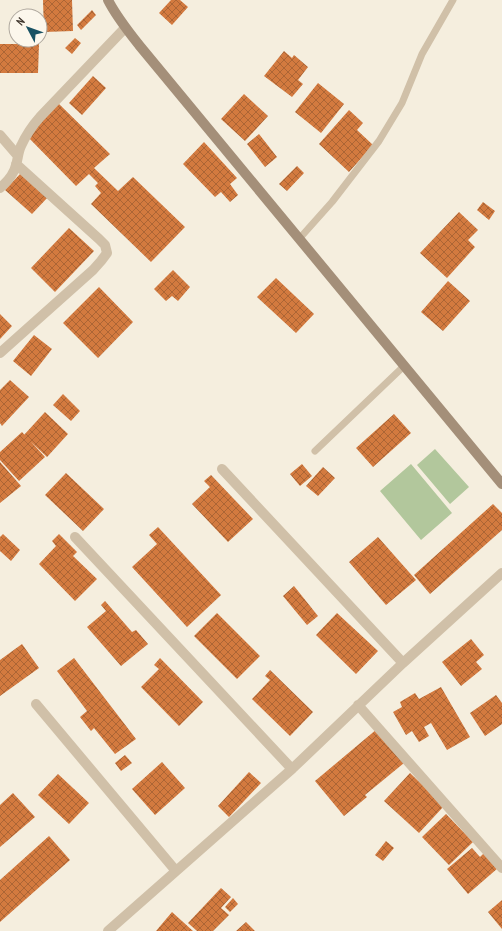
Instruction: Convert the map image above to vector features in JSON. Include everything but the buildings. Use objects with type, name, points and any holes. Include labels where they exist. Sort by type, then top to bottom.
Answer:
[{"type":"main road","points":[[110,1],[111,7],[126,28],[502,484]]},
{"type":"street","points":[[0,188],[11,176],[26,136],[32,126],[126,28]]},
{"type":"street","points":[[0,135],[17,160],[105,245],[107,253],[102,261],[93,270],[0,353]]},
{"type":"street","points":[[222,469],[403,663]]},
{"type":"street","points":[[75,537],[292,769]]},
{"type":"street","points":[[108,931],[292,769],[403,663],[502,573]]},
{"type":"street","points":[[36,704],[176,871]]},
{"type":"street","points":[[358,705],[502,868]]},
{"type":"lane","points":[[299,239],[332,202],[378,142],[402,103],[422,54],[453,0]]},
{"type":"lane","points":[[315,451],[404,366]]},
{"type":"green space","points":[[435,449],[469,487],[450,504],[417,465]]},
{"type":"green space","points":[[411,464],[452,513],[421,540],[380,491]]}]
